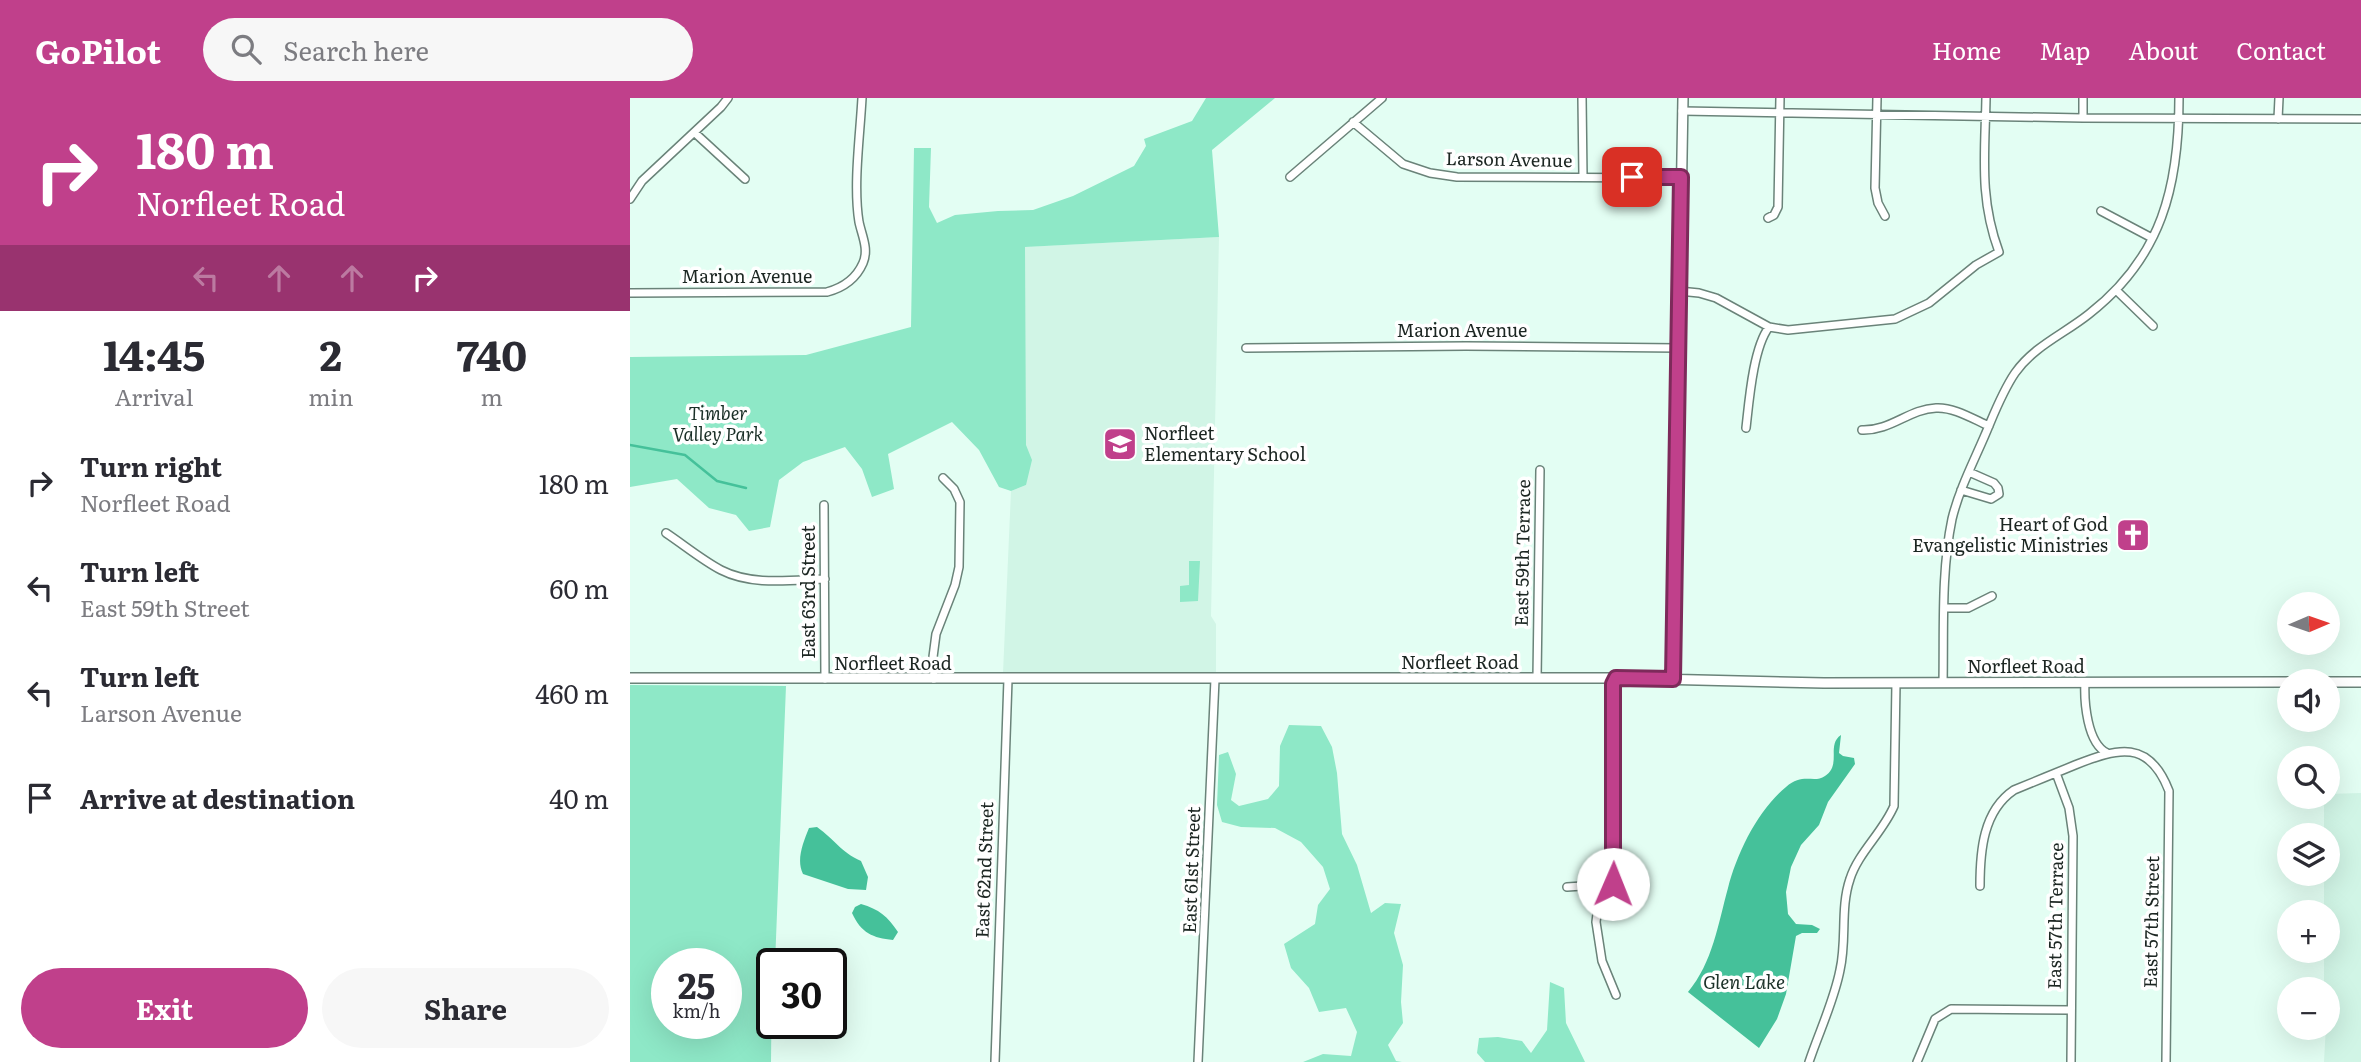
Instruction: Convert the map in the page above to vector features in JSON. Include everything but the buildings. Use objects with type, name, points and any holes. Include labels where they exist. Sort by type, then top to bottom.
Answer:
[{"type":"street","points":[[630,199],[642,181],[722,107],[728,98]]},
{"type":"street","name":"Marion Avenue","points":[[630,293],[827,292],[839,289],[850,281],[858,272],[866,254],[857,204],[862,98]]},
{"type":"street","points":[[1290,177],[1382,98]]},
{"type":"street","points":[[1582,98],[1583,177]]},
{"type":"street","points":[[1673,679],[1682,98]]},
{"type":"street","points":[[1768,218],[1774,215],[1778,206],[1780,98]]},
{"type":"street","points":[[1877,98],[1875,188],[1885,216]]},
{"type":"street","points":[[1679,291],[1716,298],[1769,327],[1803,330],[1895,319],[1929,303],[1976,265],[1999,252],[1991,232],[1984,194],[1986,98]]},
{"type":"street","points":[[2083,98],[2083,118]]},
{"type":"street","points":[[1943,683],[1948,544],[1961,490],[2008,385],[2024,363],[2116,290],[2152,238],[2170,193],[2178,144],[2179,98]]},
{"type":"street","points":[[2278,119],[2279,98]]},
{"type":"street","points":[[1682,111],[1986,117],[2361,119]]},
{"type":"street","name":"Larson Avenue","points":[[1353,122],[1403,164],[1430,173],[1457,177],[1681,177]]},
{"type":"street","points":[[695,133],[745,179]]},
{"type":"street","points":[[2101,211],[2152,238]]},
{"type":"street","points":[[2116,290],[2153,326]]},
{"type":"street","points":[[1746,428],[1752,377],[1769,327]]},
{"type":"street","name":"Marion Avenue","points":[[1246,348],[1678,348]]},
{"type":"street","points":[[1862,430],[1876,431],[1924,410],[1937,408],[1957,412],[1989,426]]},
{"type":"street","name":"East 59th Terrace","points":[[1537,678],[1540,470]]},
{"type":"street","points":[[1961,490],[1991,499],[1998,494],[1994,483],[1969,472]]},
{"type":"street","points":[[934,679],[936,634],[959,567],[960,502],[954,489],[943,478]]},
{"type":"street","name":"East 63rd Street","points":[[824,505],[825,679]]},
{"type":"street","points":[[666,533],[721,570],[739,577],[764,581],[825,579]]},
{"type":"street","points":[[1944,608],[1968,608],[1992,596]]},
{"type":"street","name":"Norfleet Road","points":[[630,678],[1616,678],[1896,683],[2277,682]]},
{"type":"street","points":[[1616,678],[1612,709],[1615,770],[1613,884],[1598,906],[1596,922],[1602,961],[1616,995]]},
{"type":"street","name":"East 62nd Street","points":[[995,1062],[1008,679]]},
{"type":"street","name":"East 61st Street","points":[[1198,1062],[1215,679]]},
{"type":"street","points":[[2085,682],[2084,702],[2089,724],[2102,751],[2107,753]]},
{"type":"street","points":[[2340,682],[2361,682]]},
{"type":"street","points":[[1809,1062],[1840,972],[1844,947],[1845,898],[1849,880],[1854,868],[1887,823],[1894,806],[1896,683]]},
{"type":"street","name":"East 57th Street","points":[[2107,753],[2118,751],[2138,754],[2163,774],[2169,791],[2166,1062]]},
{"type":"street","points":[[1980,886],[1983,842],[1996,806],[2014,790],[2107,753]]},
{"type":"street","name":"East 57th Terrace","points":[[2056,773],[2069,808],[2073,836],[2071,1062]]},
{"type":"street","points":[[1567,887],[1613,884]]},
{"type":"street","points":[[1917,1062],[1935,1019],[1951,1009],[2071,1010]]},
{"type":"shaded area","name":"Norfleet Elementary School","points":[[1219,237],[1211,616],[1216,624],[1216,675],[1003,673],[1011,491],[1026,485],[1020,431],[1025,360],[1024,247]]},
{"type":"shaded area","points":[[2361,793],[2361,1062],[2324,1062],[2325,1040],[2340,1040],[2340,977],[2324,977],[2324,963],[2340,963],[2340,900],[2324,900],[2324,886],[2340,886],[2340,823],[2324,823],[2324,809],[2340,809],[2340,794]]},
{"type":"green space","name":"Timber Valley Park","points":[[1206,98],[1275,98],[1212,150],[1219,237],[1025,247],[1026,445],[1032,460],[1026,485],[1011,491],[999,487],[979,450],[952,422],[888,454],[894,489],[872,497],[862,469],[845,447],[803,462],[779,480],[770,527],[749,531],[736,515],[709,508],[677,479],[630,487],[630,357],[806,355],[911,327],[914,148],[931,148],[929,207],[937,223],[955,215],[1033,210],[1073,196],[1134,166],[1146,146],[1144,139],[1192,121]]},
{"type":"green space","points":[[1189,561],[1200,561],[1198,601],[1180,602],[1180,586],[1189,585]]},
{"type":"green space","points":[[630,685],[786,686],[776,948],[756,948],[756,1039],[771,1039],[771,1062],[630,1062]]},
{"type":"green space","points":[[1289,725],[1321,726],[1332,747],[1342,834],[1357,865],[1371,913],[1385,903],[1401,904],[1394,933],[1403,965],[1403,1023],[1388,1045],[1396,1061],[1402,1062],[1303,1062],[1323,1054],[1351,1056],[1357,1032],[1346,1008],[1319,1012],[1309,988],[1291,968],[1284,944],[1315,924],[1318,905],[1330,889],[1323,867],[1301,842],[1275,828],[1241,827],[1222,822],[1217,805],[1219,755],[1228,752],[1236,774],[1231,800],[1239,806],[1268,799],[1279,786],[1280,746]]},
{"type":"green space","points":[[1550,982],[1564,988],[1566,1023],[1585,1062],[1485,1062],[1477,1053],[1479,1038],[1498,1037],[1522,1041],[1531,1053],[1547,1030]]},
{"type":"water","name":"Glen Lake","points":[[1841,735],[1839,753],[1854,758],[1855,764],[1828,802],[1819,825],[1801,845],[1791,867],[1786,892],[1788,914],[1796,924],[1812,925],[1820,929],[1817,933],[1802,933],[1796,936],[1786,994],[1777,1019],[1759,1048],[1688,992],[1709,955],[1732,875],[1750,833],[1766,808],[1786,787],[1798,780],[1821,778],[1830,771],[1834,761],[1835,744]]},
{"type":"water","points":[[817,827],[843,850],[861,861],[868,877],[866,890],[848,889],[803,874],[800,857],[803,845],[809,828]]},
{"type":"water","points":[[861,904],[878,911],[891,922],[898,932],[893,940],[874,936],[859,925],[852,913],[855,907]]},
{"type":"waterway","points":[[630,445],[685,455],[717,481],[746,488]]},
{"type":"place","name":"Norfleet Elementary School","points":[[1120,444]]},
{"type":"place","name":"Heart of God Evangelistic Ministries","points":[[2133,535]]},
{"type":"route","points":[[1613,884],[1613,684],[1616,678],[1673,679],[1681,177],[1632,177]]}]
